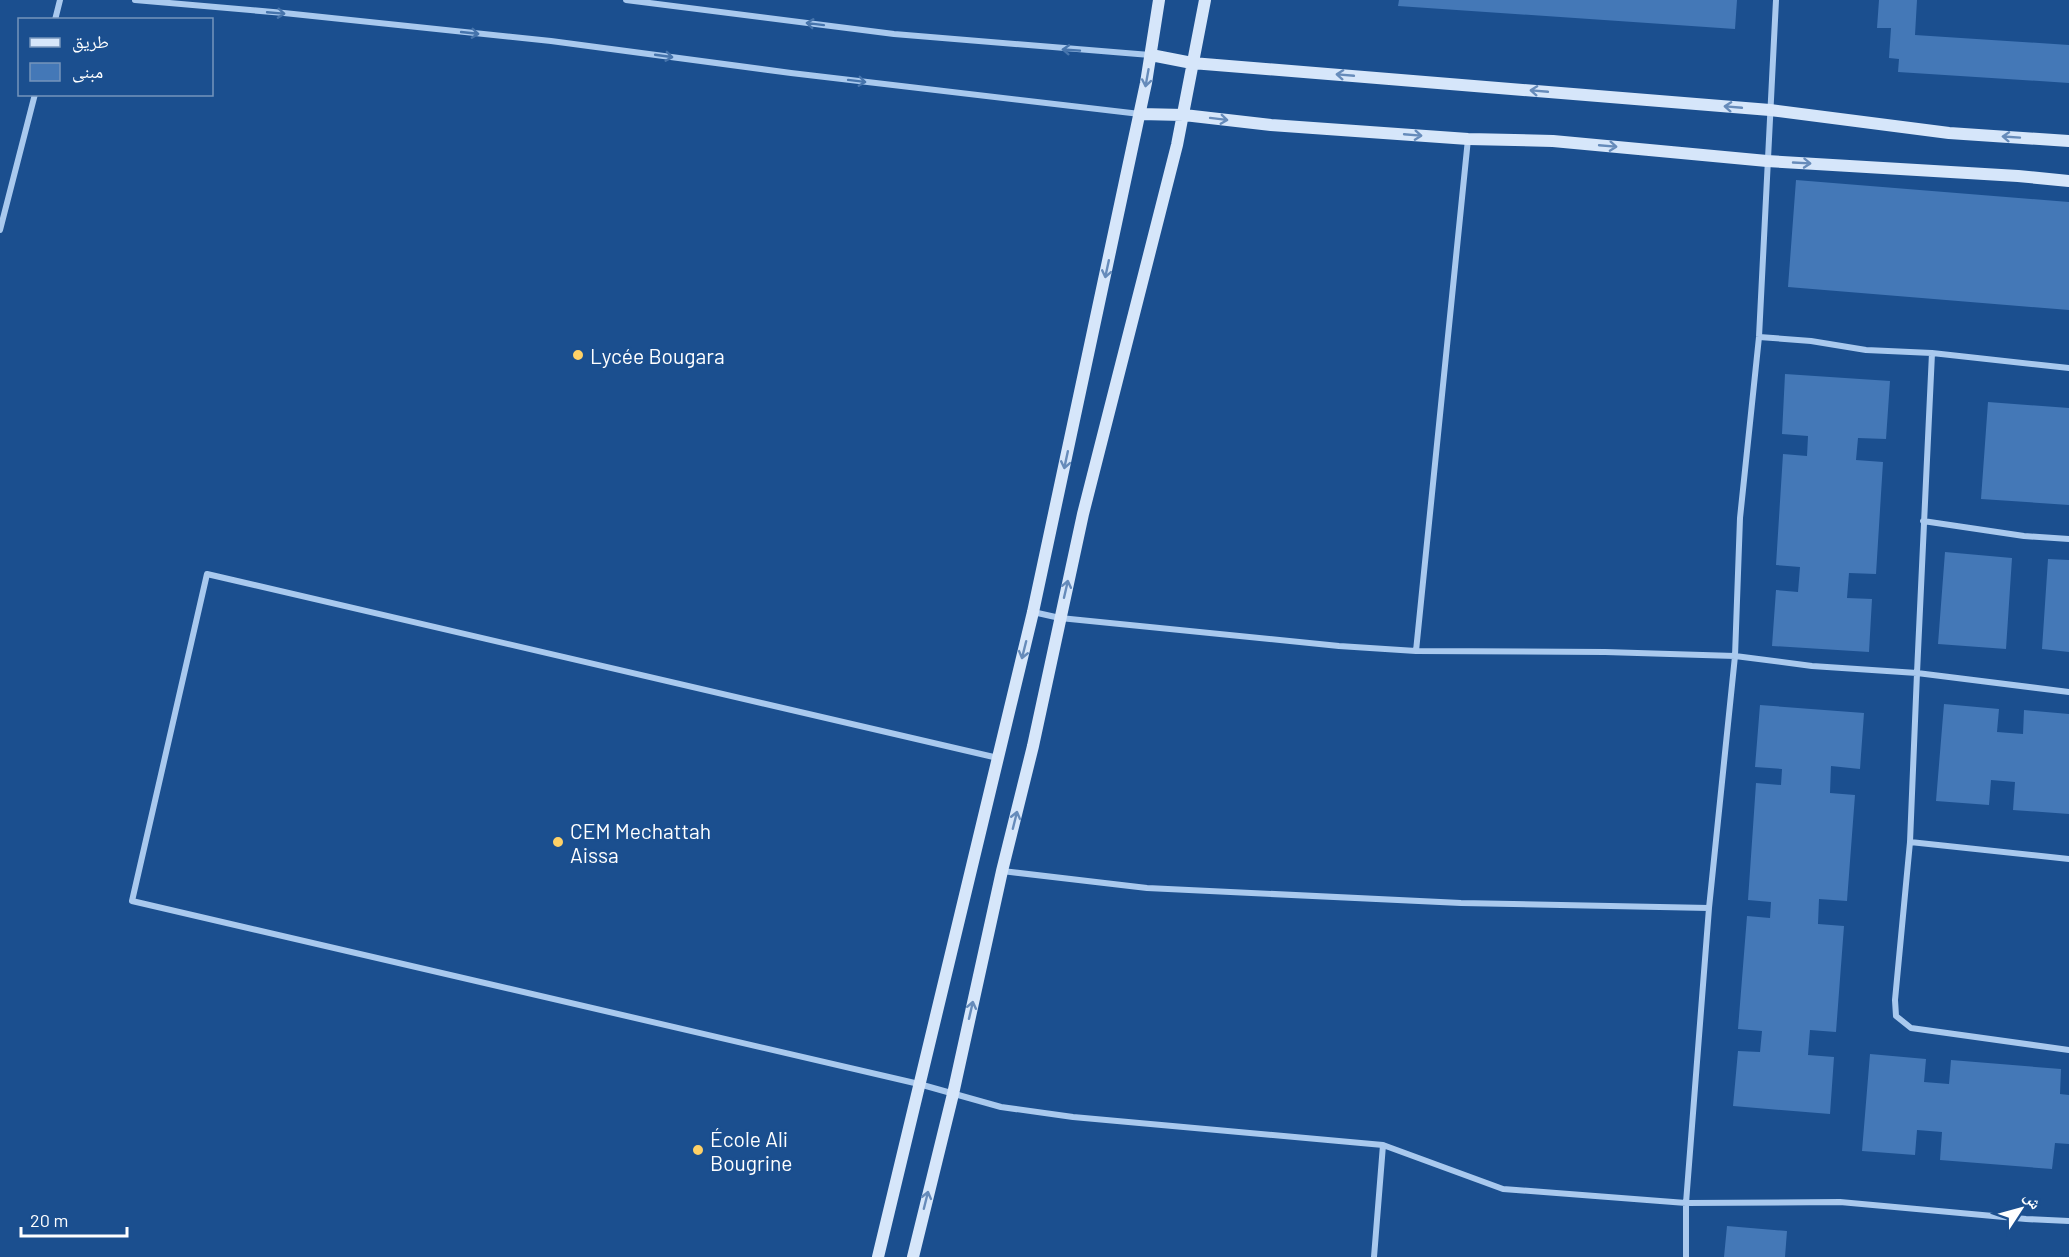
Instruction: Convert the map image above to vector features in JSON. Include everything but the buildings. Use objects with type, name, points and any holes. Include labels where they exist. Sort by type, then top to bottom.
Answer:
[{"type":"main road","points":[[878,1257],[1033,612],[1140,114],[1160,0]]},
{"type":"main road","points":[[913,1257],[1033,746],[1083,514],[1184,115],[1205,0]]},
{"type":"main road","points":[[1151,55],[1192,63],[1770,110],[1948,133],[2069,141]]},
{"type":"main road","points":[[1140,114],[1184,115],[1271,125],[1468,140],[1553,141],[1767,161],[2069,181]]},
{"type":"street","points":[[56,18],[60,0]]},
{"type":"street","points":[[135,0],[551,41],[791,73],[1140,114]]},
{"type":"street","points":[[626,0],[894,34],[1151,55]]},
{"type":"street","points":[[1686,1257],[1686,1203],[1709,908],[1735,657],[1740,518],[1759,337],[1776,0]]},
{"type":"street","points":[[0,230],[34,96]]},
{"type":"street","points":[[1416,651],[1468,140]]},
{"type":"street","points":[[1759,337],[1811,341],[1866,350],[1932,353],[2069,368]]},
{"type":"street","points":[[1932,353],[1910,842],[1895,1000],[1896,1016],[1911,1028],[2069,1050]]},
{"type":"street","points":[[1923,521],[2024,536],[2069,539]]},
{"type":"street","points":[[998,758],[207,573],[132,901],[919,1084],[1001,1107],[1073,1117],[1383,1145],[1503,1189],[1686,1203],[1840,1202],[2069,1221]]},
{"type":"street","points":[[1033,612],[1060,618],[1339,646],[1416,651],[1605,652],[1735,657],[1812,666],[1917,673],[2069,692]]},
{"type":"street","points":[[1910,842],[2069,859]]},
{"type":"street","points":[[1002,871],[1147,888],[1461,903],[1709,908]]},
{"type":"street","points":[[1374,1257],[1383,1145]]},
{"type":"place","name":"Lycée Bougara","points":[[578,355]]},
{"type":"place","name":"CEM Mechattah Aissa","points":[[558,842]]},
{"type":"place","name":"École Ali Bougrine","points":[[698,1150]]}]
